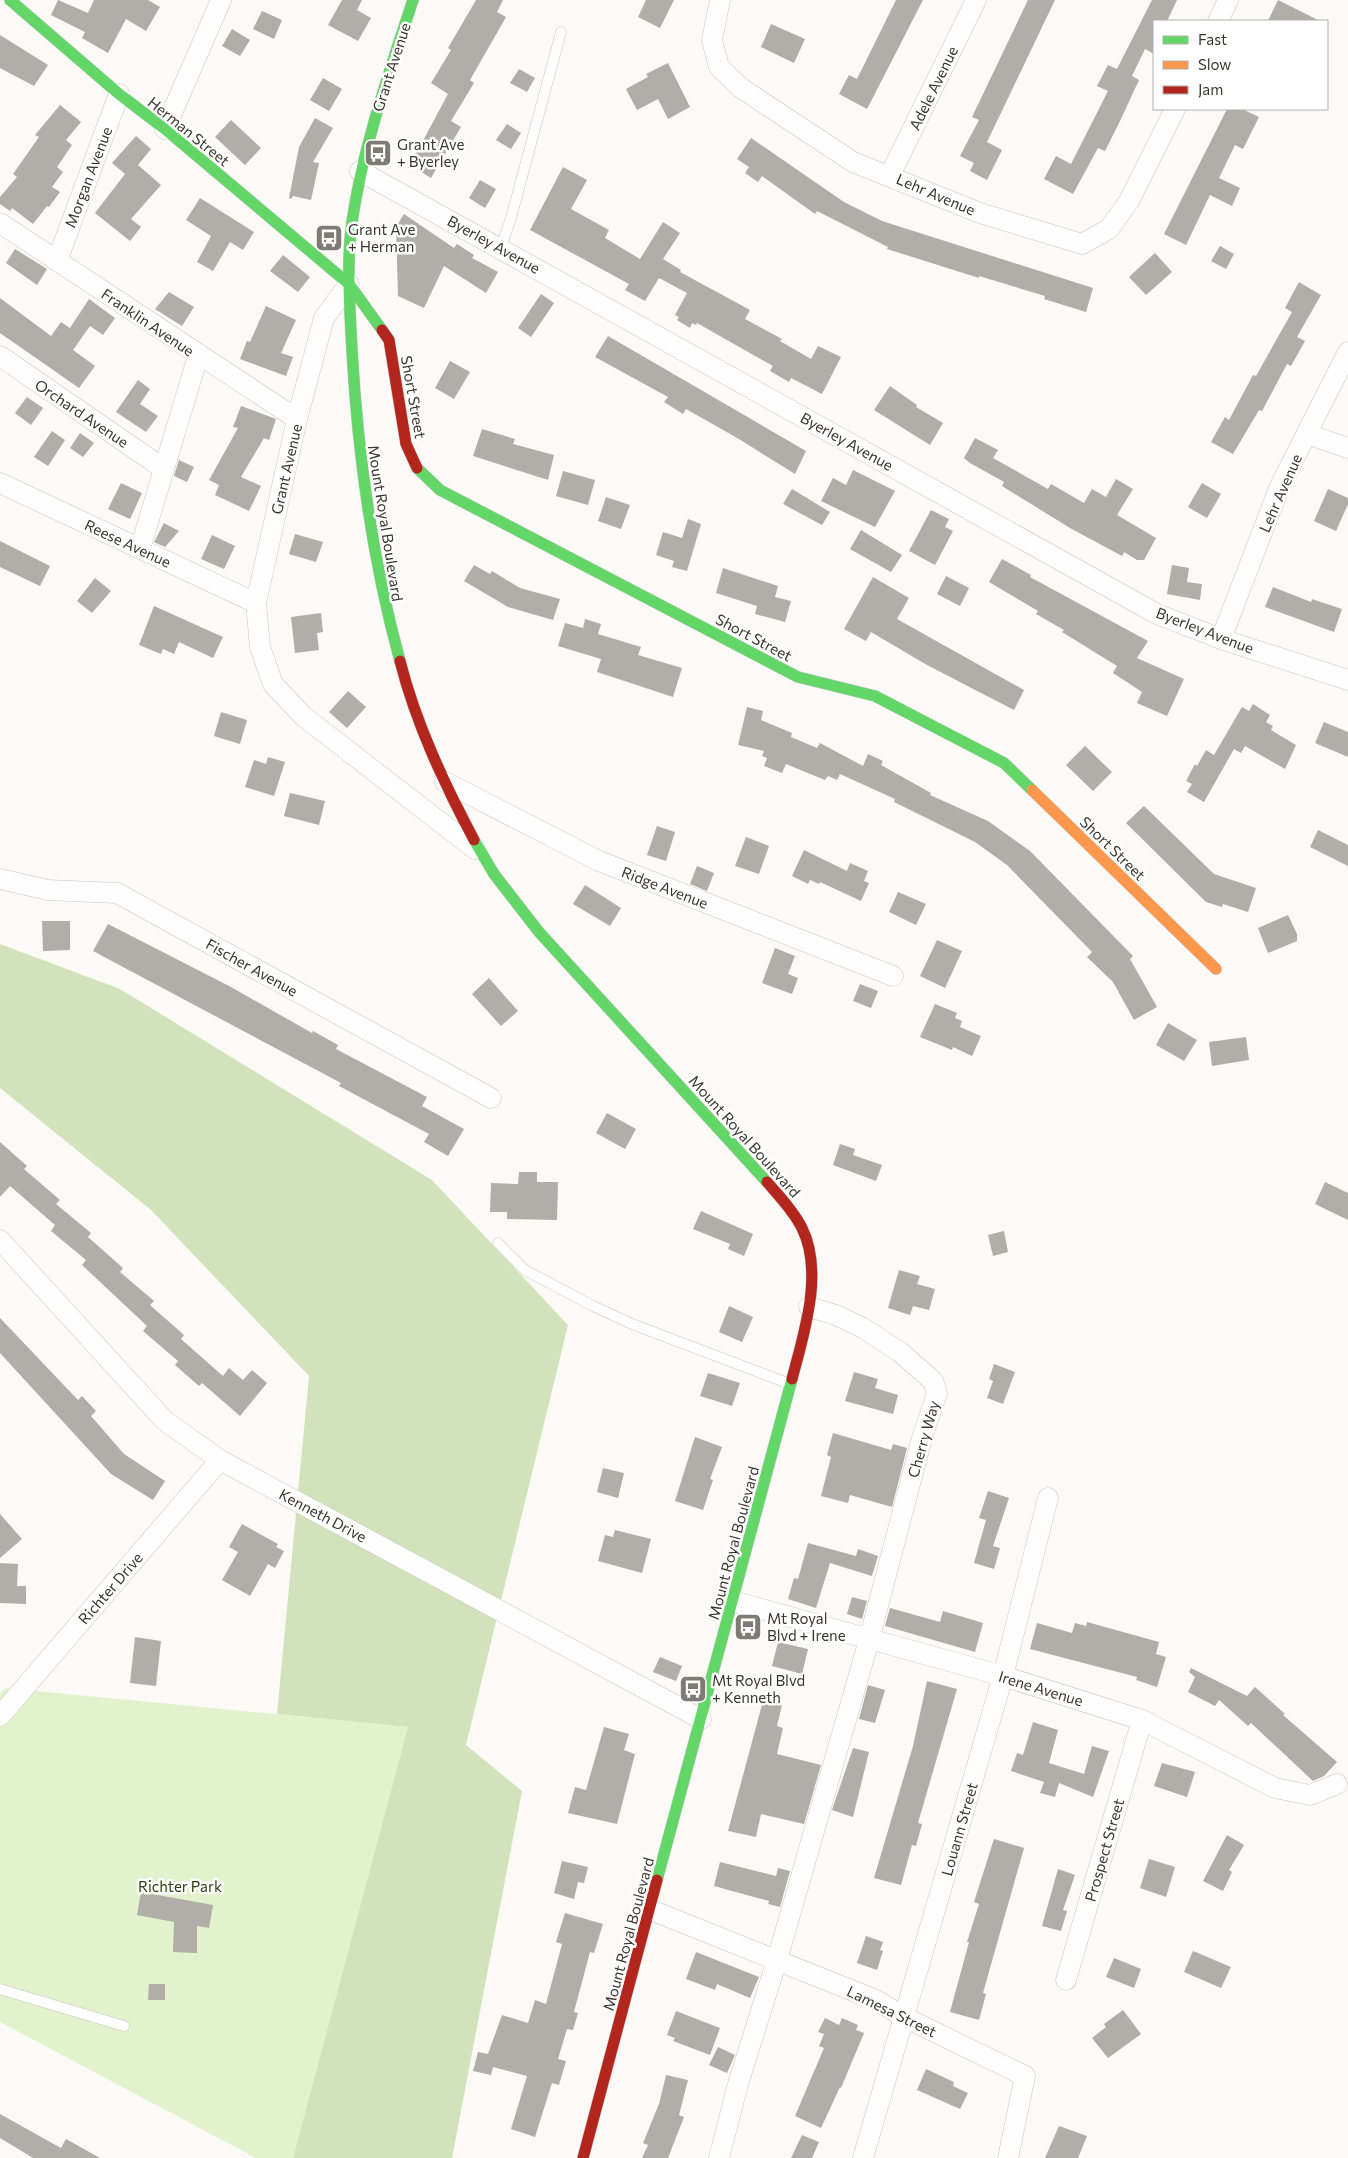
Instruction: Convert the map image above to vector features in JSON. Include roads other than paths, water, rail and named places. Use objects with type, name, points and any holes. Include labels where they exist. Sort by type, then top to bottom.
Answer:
[{"type":"main road","name":"Herman Street","points":[[10,0],[119,94],[165,128],[350,284]]},
{"type":"main road","name":"Grant Avenue","points":[[350,284],[351,227],[360,171],[413,0]]},
{"type":"main road","name":"Mount Royal Boulevard","points":[[350,284],[354,396],[362,479],[376,571],[403,675],[445,782],[482,854],[528,917],[788,1206],[804,1232],[810,1254],[812,1282],[809,1307],[791,1384],[583,2158]]},
{"type":"main road","name":"Short Street","points":[[350,284],[389,340],[406,444],[415,467],[440,490],[798,677],[875,696],[1004,763],[1216,969]]},
{"type":"street","points":[[165,128],[220,0]]},
{"type":"street","name":"Lehr Avenue","points":[[720,0],[712,40],[719,67],[742,88],[853,162],[890,175],[980,213],[1082,244],[1108,229],[1130,201],[1175,110]]},
{"type":"street","name":"Adele Avenue","points":[[890,175],[976,0]]},
{"type":"street","points":[[1218,20],[1228,0]]},
{"type":"street","name":"Morgan Avenue","points":[[56,261],[119,94]]},
{"type":"street","name":"Byerley Avenue","points":[[360,171],[501,247],[1157,614],[1221,638],[1348,680]]},
{"type":"street","name":"Franklin Avenue","points":[[0,223],[198,356],[297,419]]},
{"type":"street","name":"Grant Avenue","points":[[350,284],[324,318],[297,419],[256,604],[260,647],[273,684],[303,716],[482,854]]},
{"type":"street","name":"Lehr Avenue","points":[[1221,638],[1280,486],[1348,352]]},
{"type":"street","name":"Orchard Avenue","points":[[0,356],[164,469]]},
{"type":"street","points":[[140,549],[198,356]]},
{"type":"street","points":[[1308,434],[1348,448]]},
{"type":"street","name":"Reese Avenue","points":[[0,483],[256,604]]},
{"type":"street","name":"Ridge Avenue","points":[[445,782],[600,862],[893,976]]},
{"type":"street","name":"Fischer Avenue","points":[[0,879],[48,890],[117,893],[491,1098]]},
{"type":"street","name":"Kenneth Drive","points":[[0,1240],[165,1422],[220,1460],[701,1719]]},
{"type":"street","name":"Cherry Way","points":[[719,2158],[738,2084],[777,1960],[869,1640],[922,1438],[937,1392],[934,1381],[900,1352],[863,1328],[836,1315],[809,1307]]},
{"type":"street","name":"Richter Drive","points":[[0,1716],[220,1460]]},
{"type":"street","name":"Louann Street","points":[[863,2158],[1003,1676],[1048,1498]]},
{"type":"street","name":"Irene Avenue","points":[[733,1601],[1003,1676],[1142,1720],[1275,1788],[1310,1795],[1337,1784]]},
{"type":"street","name":"Prospect Street","points":[[1066,1980],[1142,1720]]},
{"type":"street","name":"Lamesa Street","points":[[651,1910],[876,2000],[904,2016],[1026,2076],[1008,2158]]},
{"type":"lane","points":[[501,247],[511,218],[562,32]]},
{"type":"lane","points":[[498,1243],[525,1270],[593,1306],[632,1324],[791,1384]]},
{"type":"lane","points":[[0,1989],[124,2026]]},
{"type":"place","name":"Grant Ave + Byerley","points":[[378,153]]},
{"type":"place","name":"Grant Ave + Herman","points":[[329,238]]},
{"type":"place","name":"Mt Royal Blvd + Irene","points":[[748,1627]]},
{"type":"place","name":"Mt Royal Blvd + Kenneth","points":[[693,1689]]},
{"type":"park label","name":"Richter Park","points":[[180,1886]]}]
